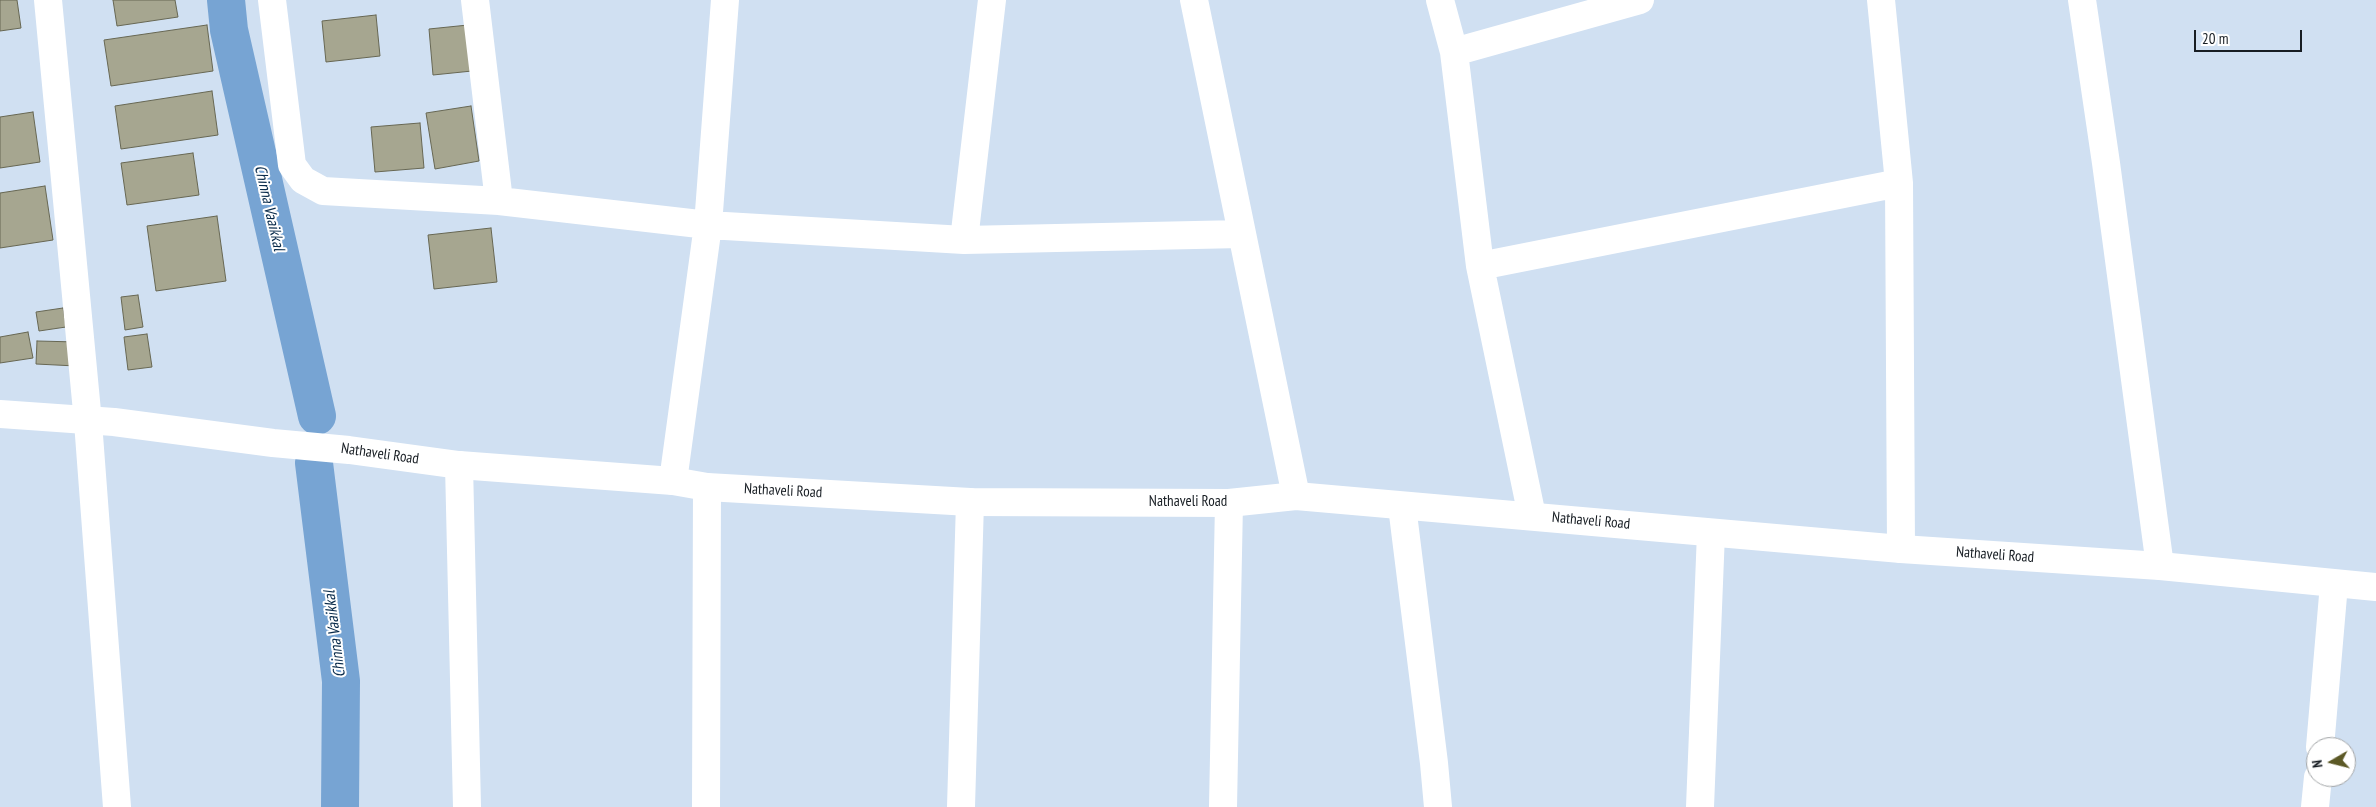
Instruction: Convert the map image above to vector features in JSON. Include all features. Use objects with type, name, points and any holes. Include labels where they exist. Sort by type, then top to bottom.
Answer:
[{"type":"street","points":[[48,0],[88,422],[117,807]]},
{"type":"street","points":[[272,0],[292,165],[303,180],[323,191],[499,201],[708,225],[964,240],[1241,234]]},
{"type":"street","points":[[474,0],[499,201]]},
{"type":"street","points":[[674,481],[708,225],[725,0]]},
{"type":"street","points":[[964,240],[992,0]]},
{"type":"street","points":[[1194,0],[1296,496]]},
{"type":"street","points":[[1440,0],[1454,52],[1480,266],[1532,516]]},
{"type":"street","points":[[1454,52],[1640,0]]},
{"type":"street","points":[[1881,0],[1899,183],[1901,549]]},
{"type":"street","points":[[2082,0],[2160,566]]},
{"type":"street","points":[[1480,266],[1899,183]]},
{"type":"street","name":"Nathaveli Road","points":[[0,414],[88,422],[114,422],[459,465],[674,481],[707,487],[970,502],[1229,503],[1296,496],[1901,549],[2160,566],[2376,587]]},
{"type":"street","points":[[459,465],[467,807]]},
{"type":"street","points":[[706,807],[707,487]]},
{"type":"street","points":[[961,807],[970,502]]},
{"type":"street","points":[[1223,807],[1229,503]]},
{"type":"street","points":[[1402,506],[1438,807]]},
{"type":"street","points":[[1700,807],[1711,533]]},
{"type":"street","points":[[2321,737],[2334,584]]},
{"type":"street","points":[[2315,807],[2317,787]]},
{"type":"building","points":[[0,0],[17,0],[21,28],[0,31]]},
{"type":"building","points":[[113,0],[175,0],[178,17],[117,26]]},
{"type":"building","points":[[376,15],[380,56],[326,62],[322,21]]},
{"type":"building","points":[[207,25],[213,71],[111,86],[104,40]]},
{"type":"building","points":[[468,25],[472,71],[433,75],[429,29]]},
{"type":"building","points":[[212,91],[218,135],[121,149],[115,106]]},
{"type":"building","points":[[471,106],[479,161],[435,169],[426,113]]},
{"type":"building","points":[[33,112],[40,162],[0,168],[0,117]]},
{"type":"building","points":[[420,123],[424,168],[375,172],[371,127]]},
{"type":"building","points":[[193,153],[199,195],[127,205],[121,163]]},
{"type":"building","points":[[45,186],[53,240],[0,248],[0,193]]},
{"type":"building","points":[[217,216],[226,281],[156,291],[147,226]]},
{"type":"building","points":[[491,228],[497,282],[434,289],[428,235]]},
{"type":"building","points":[[138,295],[143,327],[125,330],[121,297]]},
{"type":"building","points":[[63,308],[66,327],[39,331],[36,312]]},
{"type":"building","points":[[28,332],[33,358],[0,363],[0,337]]},
{"type":"building","points":[[147,334],[152,367],[128,370],[124,337]]},
{"type":"building","points":[[37,341],[77,342],[76,366],[36,364]]},
{"type":"waterway","name":"Chinna Vaaikkal","points":[[226,0],[229,30],[317,416]]},
{"type":"waterway","name":"Chinna Vaaikkal","points":[[314,463],[341,681],[340,807]]}]
